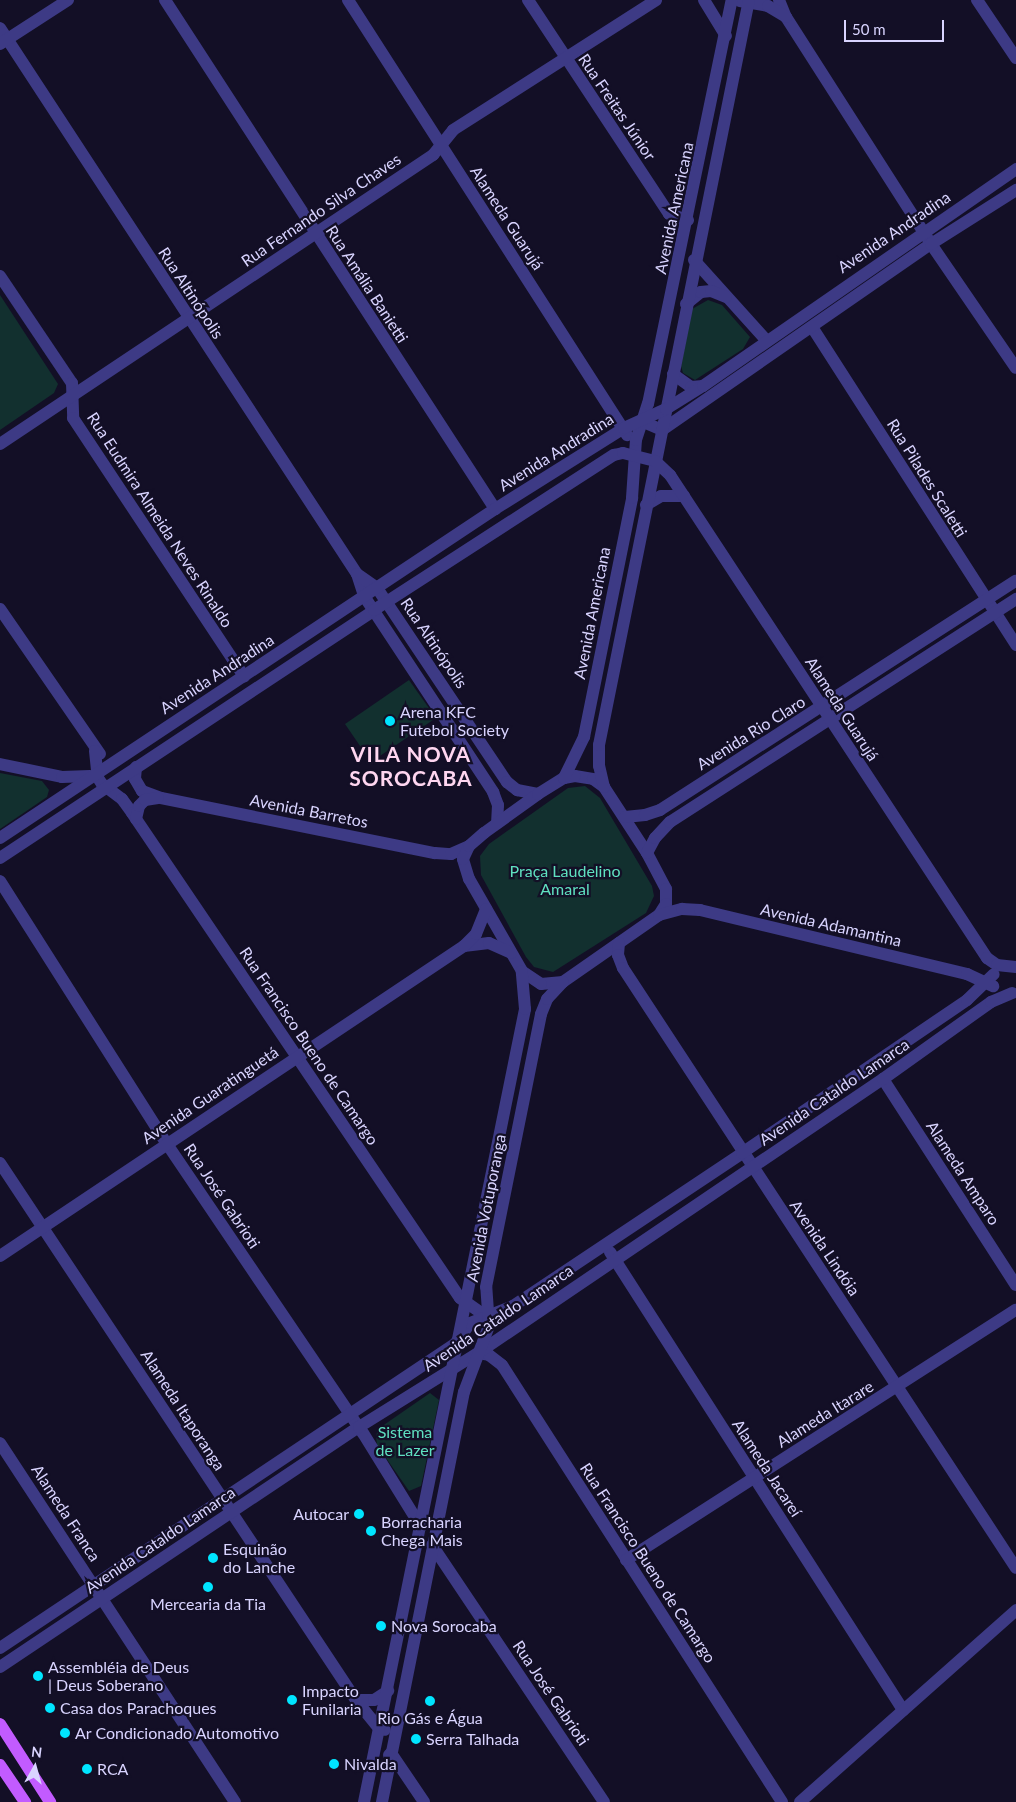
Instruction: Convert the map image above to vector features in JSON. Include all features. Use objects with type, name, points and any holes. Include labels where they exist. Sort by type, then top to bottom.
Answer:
[{"type":"main road","points":[[0,1724],[50,1802]]},
{"type":"main road","points":[[0,1765],[25,1802]]},
{"type":"street","points":[[4,42],[68,0]]},
{"type":"street","name":"Rua Amália Banietti","points":[[165,0],[314,234],[495,509]]},
{"type":"street","name":"Alameda Guarujá","points":[[348,0],[440,146],[624,428],[635,456]]},
{"type":"street","name":"Rua Freitas Júnior","points":[[528,0],[669,214],[688,220]]},
{"type":"street","name":"Rua Fernando Silva Chaves","points":[[0,444],[74,397],[433,155],[453,130],[566,60],[656,0]]},
{"type":"street","points":[[704,0],[726,36]]},
{"type":"street","points":[[734,0],[768,6],[786,17]]},
{"type":"street","name":"Avenida Americana","points":[[564,778],[584,737],[632,498],[635,456],[641,421],[648,404],[734,0]]},
{"type":"street","points":[[779,0],[786,17],[931,244],[1016,368]]},
{"type":"street","points":[[977,0],[1016,58]]},
{"type":"street","name":"Avenida Americana","points":[[604,787],[598,745],[662,430],[694,260],[748,1]]},
{"type":"street","name":"Rua Altinópolis","points":[[0,28],[4,42],[357,574],[364,596],[493,792],[498,805],[497,823]]},
{"type":"street","name":"Avenida Andradina","points":[[0,838],[495,509],[624,428],[666,409],[703,386],[1016,169]]},
{"type":"street","name":"Avenida Andradina","points":[[662,430],[931,244],[1016,190]]},
{"type":"street","points":[[694,260],[767,341]]},
{"type":"street","name":"Rua Eudmira Almeida Neves Rinaldo","points":[[0,276],[72,383],[74,397],[72,418],[244,676]]},
{"type":"street","points":[[686,304],[701,292],[711,291],[728,298]]},
{"type":"street","name":"Rua Pilades Scaletti","points":[[812,327],[1016,645]]},
{"type":"street","points":[[673,374],[691,387],[703,386]]},
{"type":"street","points":[[641,421],[662,430]]},
{"type":"street","name":"Avenida Andradina","points":[[0,858],[374,610],[614,455],[623,453],[655,461]]},
{"type":"street","name":"Alameda Guarujá","points":[[655,461],[670,475],[987,958],[1013,970]]},
{"type":"street","points":[[646,505],[661,496],[684,496]]},
{"type":"street","name":"Rua Altinópolis","points":[[357,574],[377,588],[507,782],[517,790],[538,794]]},
{"type":"street","name":"Avenida Rio Claro","points":[[625,816],[645,815],[660,810],[987,602],[1016,581]]},
{"type":"street","name":"Avenida Rio Claro","points":[[647,853],[655,838],[670,822],[830,721],[1016,599]]},
{"type":"street","points":[[0,608],[95,751],[112,762],[123,775]]},
{"type":"street","points":[[95,751],[95,774],[107,787]]},
{"type":"street","points":[[0,764],[72,778],[95,774]]},
{"type":"street","points":[[136,767],[135,779],[142,791]]},
{"type":"street","name":"Avenida Barretos","points":[[123,775],[142,791],[161,798],[435,853],[452,854],[469,846]]},
{"type":"street","points":[[585,776],[604,787],[625,816],[647,853],[666,889],[666,904],[659,915],[563,982],[541,984],[522,971],[486,909],[465,869],[463,859],[469,846],[497,823],[564,778],[585,776]]},
{"type":"street","name":"Rua Francisco Bueno de Camargo","points":[[107,787],[122,799],[136,819],[464,1304],[489,1318]]},
{"type":"street","points":[[136,819],[139,806],[145,800],[161,798]]},
{"type":"street","name":"Rua José Gabrioti","points":[[0,881],[167,1144],[359,1427],[421,1527]]},
{"type":"street","name":"Avenida Adamantina","points":[[659,915],[682,908],[700,910],[992,981],[1002,994],[1015,991]]},
{"type":"street","name":"Avenida Guaratinguetá","points":[[0,1256],[296,1056],[464,946],[476,934],[486,909]]},
{"type":"street","name":"Avenida Guaratinguetá","points":[[464,946],[490,943],[511,952]]},
{"type":"street","name":"Avenida Lindóia","points":[[619,943],[618,955],[623,968],[751,1167],[899,1387],[1016,1568]]},
{"type":"street","name":"Avenida Cataldo Lamarca","points":[[0,1648],[351,1415],[454,1349],[470,1323],[489,1318],[513,1306],[742,1153],[992,981],[1013,970]]},
{"type":"street","name":"Avenida Votuporanga","points":[[364,1802],[421,1527],[454,1349],[525,1010],[522,971]]},
{"type":"street","name":"Avenida Votuporanga","points":[[382,1802],[432,1545],[467,1379],[487,1334],[489,1318],[486,1295],[541,1014],[547,999],[563,982]]},
{"type":"street","name":"Avenida Cataldo Lamarca","points":[[0,1667],[359,1427],[478,1353],[884,1079],[991,1002],[1015,991]]},
{"type":"street","name":"Alameda Amparo","points":[[884,1079],[1016,1285]]},
{"type":"street","name":"Alameda Itaporanga","points":[[0,1163],[356,1700],[376,1740]]},
{"type":"street","name":"Alameda Jacareí","points":[[605,1243],[903,1710]]},
{"type":"street","points":[[446,1277],[461,1278],[472,1268]]},
{"type":"street","name":"Avenida Cataldo Lamarca","points":[[486,1295],[494,1304],[513,1306]]},
{"type":"street","name":"Alameda Itarare","points":[[626,1560],[899,1387],[1016,1310]]},
{"type":"street","points":[[454,1349],[458,1360],[466,1361]]},
{"type":"street","name":"Rua Francisco Bueno de Camargo","points":[[478,1353],[495,1359],[504,1368],[782,1802]]},
{"type":"street","points":[[467,1379],[478,1366],[493,1363],[504,1368]]},
{"type":"street","points":[[425,1387],[437,1385],[443,1389],[445,1398]]},
{"type":"street","name":"Alameda Franca","points":[[0,1443],[235,1802]]},
{"type":"street","name":"Rua José Gabrioti","points":[[432,1545],[604,1802]]},
{"type":"street","points":[[425,1580],[441,1571],[454,1578]]},
{"type":"street","points":[[800,1802],[1016,1610]]},
{"type":"street","points":[[356,1700],[374,1700],[388,1691]]},
{"type":"street","points":[[394,1738],[376,1740],[380,1758],[388,1757],[391,1753],[424,1802]]},
{"type":"street","points":[[385,1785],[395,1779],[411,1783]]},
{"type":"green space","points":[[0,295],[58,384],[54,393],[0,430]]},
{"type":"green space","points":[[708,300],[722,305],[750,337],[743,349],[695,380],[683,373],[681,366],[692,309]]},
{"type":"green space","name":"Arena KFC Futebol Society","points":[[409,680],[436,718],[371,762],[345,724]]},
{"type":"green space","points":[[0,773],[42,781],[49,790],[47,797],[0,829]]},
{"type":"green space","name":"Praça Laudelino Amaral","points":[[585,786],[600,798],[652,886],[654,896],[646,913],[553,972],[534,967],[526,957],[481,875],[480,856],[489,844],[568,788]]},
{"type":"green space","name":"Sistema de Lazer","points":[[430,1393],[439,1400],[421,1486],[409,1491],[377,1445],[376,1436],[378,1429]]},
{"type":"place","name":"Arena KFC Futebol Society","points":[[390,721]]},
{"type":"place","name":"Autocar","points":[[359,1514]]},
{"type":"place","name":"Borracharia Chega Mais","points":[[371,1531]]},
{"type":"place","name":"Esquinão do Lanche","points":[[213,1558]]},
{"type":"place","name":"Mercearia da Tia","points":[[208,1587]]},
{"type":"place","name":"Nova Sorocaba","points":[[381,1626]]},
{"type":"place","name":"Assembléia de Deus | Deus Soberano","points":[[38,1676]]},
{"type":"place","name":"Impacto Funilaria","points":[[292,1700]]},
{"type":"place","name":"Rio Gás e Água","points":[[430,1701]]},
{"type":"place","name":"Casa dos Parachoques","points":[[50,1708]]},
{"type":"place","name":"Ar Condicionado Automotivo","points":[[65,1733]]},
{"type":"place","name":"Serra Talhada","points":[[416,1739]]},
{"type":"place","name":"Nivalda","points":[[334,1764]]},
{"type":"place","name":"RCA","points":[[87,1769]]},
{"type":"district","name":"VILA NOVA SOROCABA","points":[[411,766]]}]
